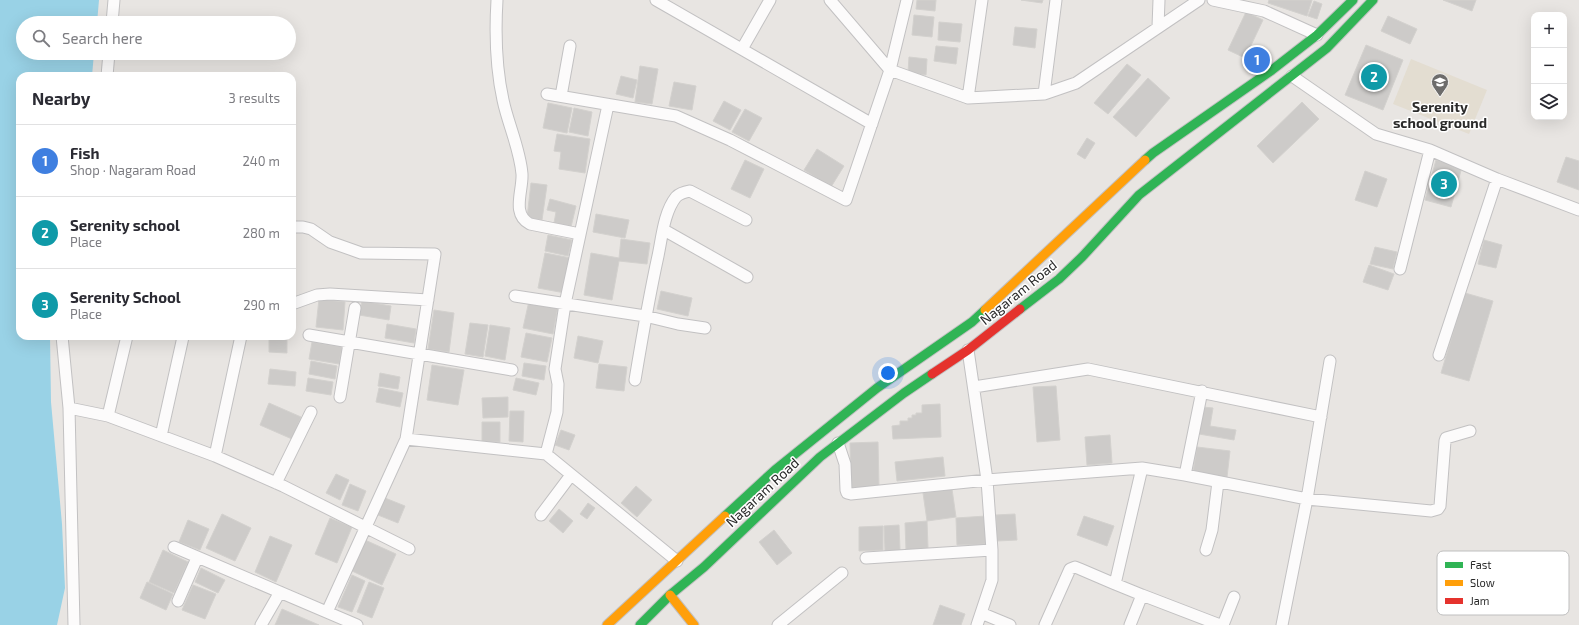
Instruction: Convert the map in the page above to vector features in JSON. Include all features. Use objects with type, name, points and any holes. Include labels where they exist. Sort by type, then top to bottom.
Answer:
[{"type":"main road","name":"Nagaram Road","points":[[607,625],[775,470],[877,388],[972,322],[1060,238],[1153,153],[1272,70],[1318,35],[1353,0]]},
{"type":"main road","name":"Nagaram Road","points":[[640,625],[670,595],[704,567],[820,457],[904,393],[968,350],[1058,280],[1082,257],[1139,195],[1327,48],[1373,0]]},
{"type":"main road","points":[[1235,96],[1245,111]]},
{"type":"main road","points":[[670,595],[694,625]]},
{"type":"street","points":[[113,16],[114,0]]},
{"type":"street","points":[[498,0],[496,18],[497,56],[503,99],[519,157],[522,174],[519,204],[521,215],[524,221],[530,224],[580,234]]},
{"type":"street","points":[[656,0],[872,124]]},
{"type":"street","points":[[742,49],[770,0]]},
{"type":"street","points":[[830,0],[890,70],[968,98],[1044,94],[1076,83],[1199,0]]},
{"type":"street","points":[[547,94],[676,116],[730,140],[846,200],[890,70],[907,0]]},
{"type":"street","points":[[968,98],[982,0]]},
{"type":"street","points":[[1044,94],[1056,0]]},
{"type":"street","points":[[1158,0],[1158,28]]},
{"type":"street","points":[[1213,0],[1264,5],[1318,35]]},
{"type":"street","points":[[561,96],[570,46]]},
{"type":"street","points":[[107,72],[108,60]]},
{"type":"street","points":[[1292,76],[1376,134],[1430,150],[1497,179],[1579,210]]},
{"type":"street","points":[[546,454],[557,412],[558,384],[555,369],[565,304],[608,105]]},
{"type":"street","points":[[1400,269],[1430,150]]},
{"type":"street","points":[[1439,356],[1497,179]]},
{"type":"street","points":[[635,380],[645,316],[669,210],[675,198],[684,192],[690,192],[746,220]]},
{"type":"street","points":[[296,227],[311,229],[330,242],[361,253],[435,254],[406,439],[326,612]]},
{"type":"street","points":[[664,230],[747,277]]},
{"type":"street","points":[[296,303],[317,295],[330,294],[428,300]]},
{"type":"street","points":[[515,296],[645,316],[678,324],[705,328]]},
{"type":"street","points":[[340,397],[355,308]]},
{"type":"street","points":[[309,335],[512,370]]},
{"type":"street","points":[[62,340],[69,408],[74,625]]},
{"type":"street","points":[[108,416],[126,340]]},
{"type":"street","points":[[161,436],[182,340]]},
{"type":"street","points":[[215,456],[239,340]]},
{"type":"street","points":[[968,350],[987,480],[992,550],[992,580],[977,625]]},
{"type":"street","points":[[1282,625],[1307,499],[1330,361]]},
{"type":"street","points":[[974,387],[1088,369],[1202,391],[1321,417]]},
{"type":"street","points":[[1185,475],[1202,391]]},
{"type":"street","points":[[69,408],[108,416],[215,456],[276,483],[409,549]]},
{"type":"street","points":[[276,483],[311,412]]},
{"type":"street","points":[[838,443],[845,464],[846,490],[847,493],[851,494],[987,480],[1142,468],[1307,499],[1342,504],[1436,511],[1440,506],[1446,438],[1470,431]]},
{"type":"street","points":[[406,439],[546,454],[677,561]]},
{"type":"street","points":[[1114,584],[1142,468]]},
{"type":"street","points":[[541,515],[571,475]]},
{"type":"street","points":[[1206,550],[1212,530],[1218,482]]},
{"type":"street","points":[[174,547],[357,625]]},
{"type":"street","points":[[866,558],[992,550]]},
{"type":"street","points":[[178,601],[197,558]]},
{"type":"street","points":[[1045,625],[1070,569],[1074,567],[1080,568],[1142,596],[1221,625],[1234,598]]},
{"type":"street","points":[[778,625],[842,573]]},
{"type":"street","points":[[261,625],[280,592]]},
{"type":"street","points":[[1130,625],[1142,596]]},
{"type":"street","points":[[981,613],[1010,625]]},
{"type":"shaded area","name":"Serenity school ground","points":[[1411,59],[1487,90],[1469,134],[1393,104]]},
{"type":"water","points":[[0,0],[99,0],[98,16],[16,16],[16,60],[93,60],[92,72],[16,72],[16,340],[50,340],[51,402],[62,524],[65,588],[57,625],[0,625]]},
{"type":"building","points":[[917,0],[936,0],[935,11],[916,9]]},
{"type":"building","points":[[1021,0],[1043,0],[1042,3]]},
{"type":"building","points":[[1269,0],[1312,0],[1307,16],[1268,3]]},
{"type":"building","points":[[1443,0],[1476,0],[1472,11]]},
{"type":"building","points":[[1314,1],[1322,4],[1317,19],[1308,16]]},
{"type":"building","points":[[1246,12],[1263,20],[1245,58],[1228,50]]},
{"type":"building","points":[[914,15],[934,17],[932,37],[912,35]]},
{"type":"building","points":[[1388,16],[1417,29],[1410,44],[1381,31]]},
{"type":"building","points":[[939,22],[962,24],[960,42],[938,40]]},
{"type":"building","points":[[1015,27],[1037,29],[1035,48],[1013,45]]},
{"type":"building","points":[[1366,45],[1403,60],[1383,110],[1345,95]]},
{"type":"building","points":[[936,46],[958,48],[956,64],[934,61]]},
{"type":"building","points":[[909,57],[927,59],[926,75],[908,73]]},
{"type":"building","points":[[1127,64],[1141,75],[1108,114],[1094,103]]},
{"type":"building","points":[[640,66],[658,69],[652,104],[635,102]]},
{"type":"building","points":[[621,76],[637,80],[633,98],[616,94]]},
{"type":"building","points":[[1148,78],[1170,98],[1136,137],[1113,117]]},
{"type":"building","points":[[674,82],[696,86],[692,110],[669,106]]},
{"type":"building","points":[[724,101],[741,110],[730,130],[713,121]]},
{"type":"building","points":[[1302,102],[1319,119],[1273,163],[1257,146]]},
{"type":"building","points":[[548,103],[572,108],[567,133],[543,128]]},
{"type":"building","points":[[574,108],[592,112],[588,136],[569,132]]},
{"type":"building","points":[[745,109],[762,118],[749,141],[732,132]]},
{"type":"building","points":[[557,134],[590,139],[585,173],[559,169],[561,152],[554,151]]},
{"type":"building","points":[[1087,138],[1095,143],[1085,159],[1077,154]]},
{"type":"building","points":[[817,149],[844,166],[831,187],[804,170]]},
{"type":"building","points":[[1566,157],[1579,161],[1579,190],[1557,182]]},
{"type":"building","points":[[745,160],[764,169],[750,198],[731,189]]},
{"type":"building","points":[[1436,160],[1462,167],[1451,207],[1425,200]]},
{"type":"building","points":[[1365,171],[1387,179],[1377,207],[1355,200]]},
{"type":"building","points":[[531,183],[547,185],[542,220],[527,218]]},
{"type":"building","points":[[550,199],[576,206],[571,227],[554,223],[556,212],[547,210]]},
{"type":"building","points":[[596,214],[629,220],[625,238],[593,232]]},
{"type":"building","points":[[548,235],[572,240],[568,256],[545,251]]},
{"type":"building","points":[[621,239],[650,243],[647,264],[619,261],[612,300],[584,295],[591,253],[619,258]]},
{"type":"building","points":[[1484,240],[1502,245],[1496,268],[1478,264]]},
{"type":"building","points":[[1375,247],[1397,252],[1393,269],[1370,264]]},
{"type":"building","points":[[545,253],[571,258],[565,293],[538,288]]},
{"type":"building","points":[[1369,265],[1394,274],[1388,290],[1363,282]]},
{"type":"building","points":[[661,291],[692,298],[688,316],[657,309]]},
{"type":"building","points":[[1465,293],[1493,301],[1469,381],[1441,373]]},
{"type":"building","points":[[319,299],[345,302],[343,330],[316,327]]},
{"type":"building","points":[[362,301],[391,306],[389,320],[359,315]]},
{"type":"building","points":[[529,301],[558,306],[553,334],[523,328]]},
{"type":"building","points":[[434,310],[454,313],[449,352],[428,349]]},
{"type":"building","points":[[470,323],[488,325],[483,357],[465,354]]},
{"type":"building","points":[[387,324],[416,329],[414,343],[385,338]]},
{"type":"building","points":[[490,325],[510,328],[505,360],[485,356]]},
{"type":"building","points":[[526,333],[552,338],[547,362],[521,357]]},
{"type":"building","points":[[578,336],[603,341],[598,363],[574,358]]},
{"type":"building","points":[[269,340],[287,340],[287,353],[269,352]]},
{"type":"building","points":[[312,342],[342,347],[339,364],[309,359]]},
{"type":"building","points":[[311,361],[337,366],[335,379],[309,374]]},
{"type":"building","points":[[524,363],[546,366],[544,380],[522,376]]},
{"type":"building","points":[[599,364],[627,367],[624,391],[596,388]]},
{"type":"building","points":[[432,365],[464,370],[458,405],[427,400]]},
{"type":"building","points":[[270,369],[296,372],[295,386],[268,384]]},
{"type":"building","points":[[380,373],[400,377],[398,389],[378,386]]},
{"type":"building","points":[[308,378],[333,382],[331,395],[306,391]]},
{"type":"building","points":[[516,378],[539,383],[536,395],[513,390]]},
{"type":"building","points":[[1056,386],[1060,440],[1037,442],[1033,387]]},
{"type":"building","points":[[379,388],[403,393],[400,407],[376,402]]},
{"type":"building","points":[[508,397],[508,417],[483,418],[482,398]]},
{"type":"building","points":[[269,403],[301,417],[292,439],[260,425]]},
{"type":"building","points":[[940,404],[941,437],[893,439],[892,426],[900,425],[900,421],[908,421],[908,418],[912,418],[912,415],[916,415],[916,413],[922,413],[922,405]]},
{"type":"building","points":[[1203,407],[1213,408],[1210,426],[1236,430],[1234,440],[1199,434]]},
{"type":"building","points":[[510,411],[524,411],[523,442],[509,441]]},
{"type":"building","points":[[482,422],[500,422],[500,442],[482,442]]},
{"type":"building","points":[[561,430],[575,435],[569,450],[555,445]]},
{"type":"building","points":[[1110,435],[1112,463],[1087,465],[1085,437]]},
{"type":"building","points":[[878,442],[879,487],[851,488],[850,443]]},
{"type":"building","points":[[1197,447],[1230,451],[1227,477],[1193,472]]},
{"type":"building","points":[[943,457],[945,476],[897,481],[895,462]]},
{"type":"building","points":[[336,474],[349,480],[340,500],[326,493]]},
{"type":"building","points":[[350,484],[366,491],[358,511],[342,505]]},
{"type":"building","points":[[636,486],[652,500],[637,517],[621,503]]},
{"type":"building","points":[[952,489],[956,517],[927,521],[923,493]]},
{"type":"building","points":[[385,498],[405,506],[398,523],[378,515]]},
{"type":"building","points":[[588,503],[595,508],[587,519],[580,514]]},
{"type":"building","points":[[559,509],[573,521],[563,533],[549,521]]},
{"type":"building","points":[[222,514],[251,528],[235,561],[206,548]]},
{"type":"building","points":[[1015,514],[1017,540],[997,541],[996,515]]},
{"type":"building","points":[[986,516],[987,544],[957,545],[956,518]]},
{"type":"building","points":[[1084,516],[1114,526],[1107,546],[1077,535]]},
{"type":"building","points":[[330,518],[352,527],[337,563],[315,554]]},
{"type":"building","points":[[188,520],[209,529],[200,550],[179,542]]},
{"type":"building","points":[[927,521],[928,548],[906,550],[905,523]]},
{"type":"building","points":[[899,525],[900,550],[885,551],[884,526]]},
{"type":"building","points":[[883,526],[883,550],[859,551],[859,527]]},
{"type":"building","points":[[774,530],[792,553],[777,565],[759,542]]},
{"type":"building","points":[[270,536],[292,545],[276,582],[255,572]]},
{"type":"building","points":[[365,540],[396,554],[382,585],[352,571]]},
{"type":"building","points":[[163,550],[188,562],[174,593],[149,582]]},
{"type":"building","points":[[201,568],[225,580],[218,593],[195,582]]},
{"type":"building","points":[[352,575],[365,581],[352,612],[338,607]]},
{"type":"building","points":[[147,582],[173,594],[166,610],[140,598]]},
{"type":"building","points":[[369,582],[384,588],[372,618],[357,612]]},
{"type":"building","points":[[193,585],[216,594],[205,619],[182,610]]},
{"type":"building","points":[[940,605],[965,614],[961,625],[933,625]]},
{"type":"building","points":[[282,609],[319,625],[275,625]]},
{"type":"traffic: fast","points":[[1145,160],[1272,70],[1317,35],[1353,0]]},
{"type":"traffic: fast","points":[[1020,309],[1059,279],[1082,257],[1139,195],[1327,48],[1373,0]]},
{"type":"traffic: fast","points":[[725,516],[775,470],[877,388],[972,322],[985,310]]},
{"type":"traffic: fast","points":[[640,625],[670,595],[704,567],[820,457],[904,393],[932,374]]},
{"type":"traffic: slow","points":[[985,310],[1145,160]]},
{"type":"traffic: slow","points":[[607,625],[725,516]]},
{"type":"traffic: slow","points":[[670,595],[694,625]]},
{"type":"traffic: jam","points":[[932,374],[968,350],[1020,309]]},
{"type":"place","name":"Fish","points":[[1257,60]]},
{"type":"place","name":"Serenity school","points":[[1374,77]]},
{"type":"place","name":"Serenity school ground","points":[[1440,97]]},
{"type":"place","name":"Serenity School","points":[[1444,184]]}]
